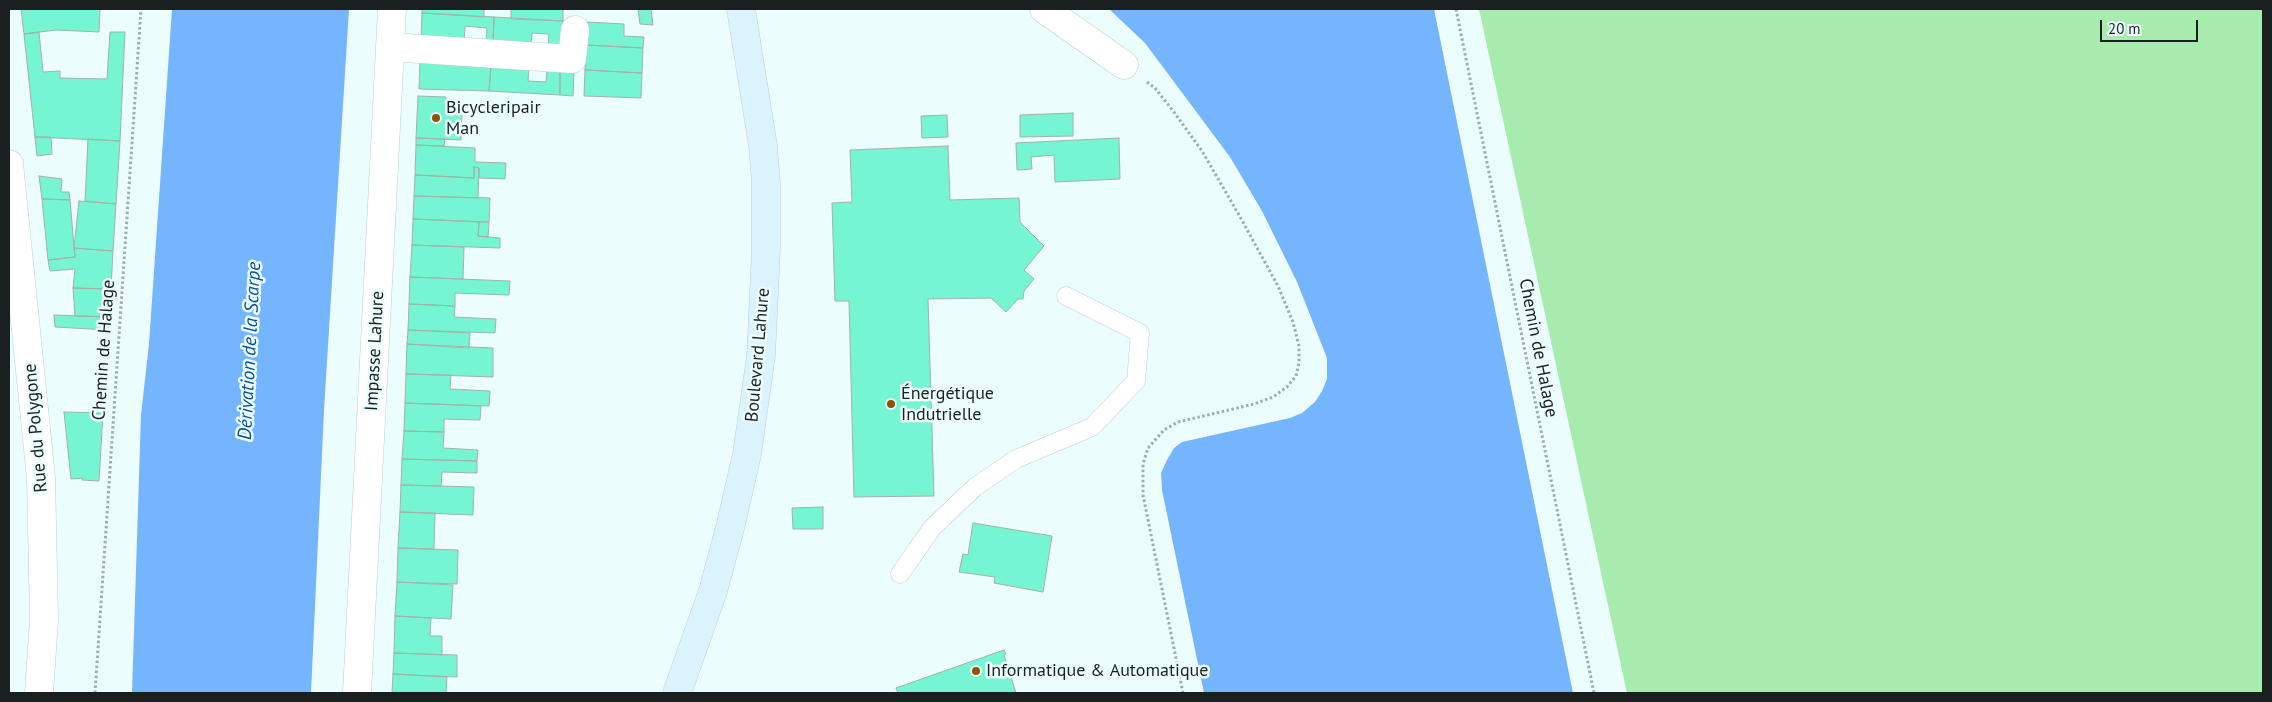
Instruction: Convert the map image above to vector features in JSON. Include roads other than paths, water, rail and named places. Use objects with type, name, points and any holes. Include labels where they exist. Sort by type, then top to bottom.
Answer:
[{"type":"main road","name":"Boulevard Lahure","points":[[676,693],[710,599],[730,528],[747,454],[760,356],[766,259],[766,182],[763,146],[741,9]]},
{"type":"street","name":"Impasse Lahure","points":[[357,693],[392,9]]},
{"type":"street","points":[[1044,9],[1124,65]]},
{"type":"street","points":[[390,48],[572,59],[574,30]]},
{"type":"street","name":"Rue du Polygone","points":[[9,164],[41,478],[44,620],[39,693]]},
{"type":"lane","points":[[900,574],[932,528],[975,487],[1016,460],[1092,427],[1136,381],[1140,333],[1066,296]]},
{"type":"water","name":"Dérivation de la Scarpe","points":[[172,9],[349,9],[324,410],[311,693],[132,693],[141,415],[149,344]]},
{"type":"water","points":[[1109,9],[1434,9],[1573,693],[1204,693],[1162,490],[1161,473],[1174,448],[1182,442],[1290,418],[1302,413],[1315,402],[1322,391],[1327,379],[1327,358],[1297,282],[1262,211],[1230,157],[1145,43]]},
{"type":"place","name":"Bicycleripair Man","points":[[436,118]]},
{"type":"place","name":"Énergétique Indutrielle","points":[[891,404]]},
{"type":"place","name":"Informatique & Automatique","points":[[976,671]]}]
